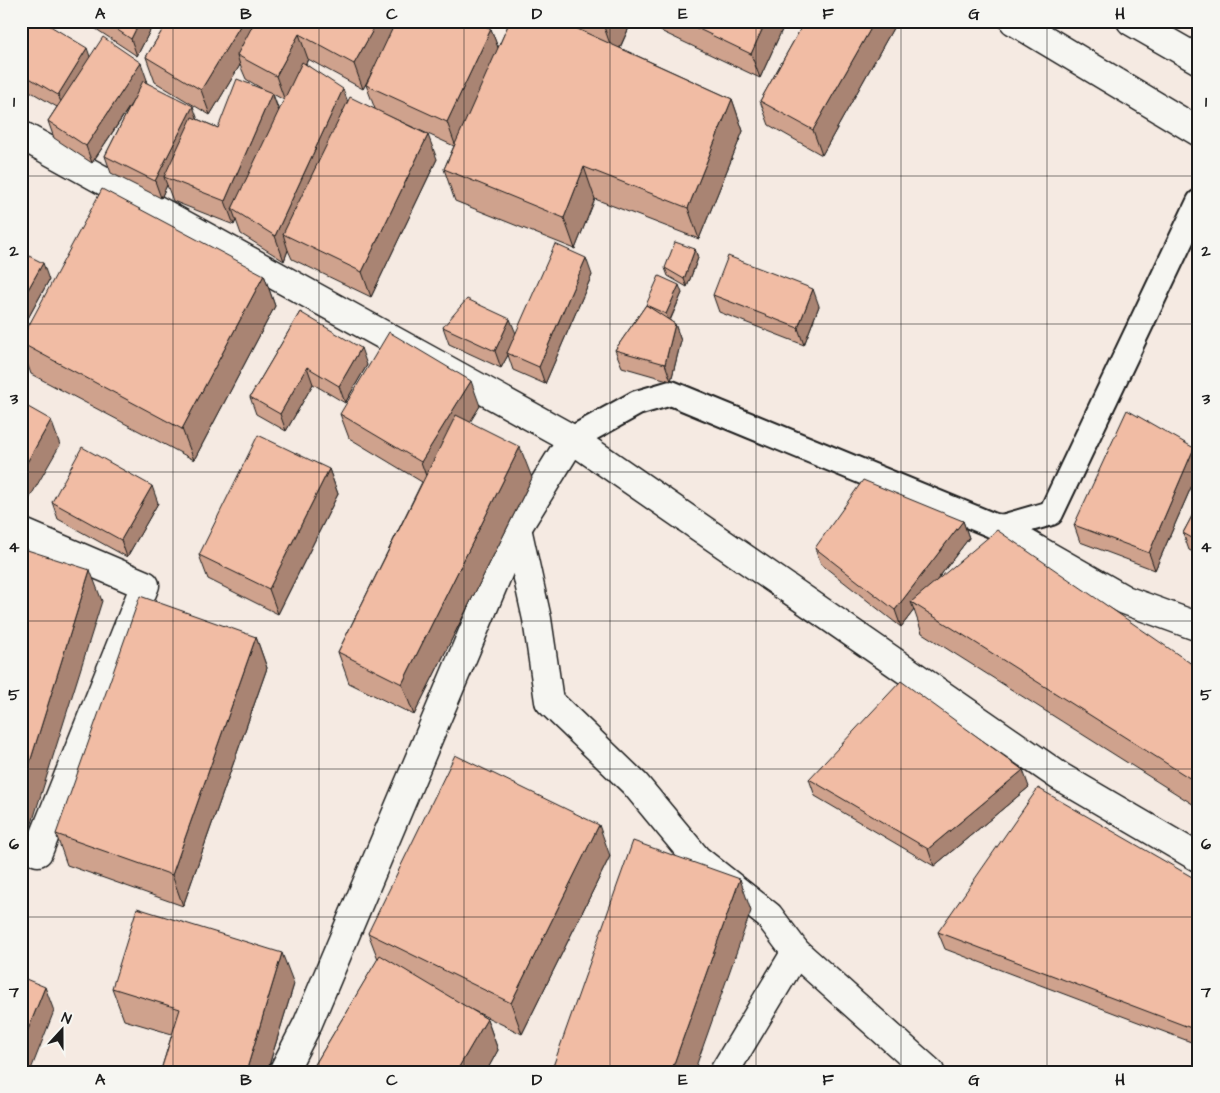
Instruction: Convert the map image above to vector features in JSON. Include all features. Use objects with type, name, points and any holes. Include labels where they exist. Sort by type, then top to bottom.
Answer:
[{"type":"street","points":[[1014,21],[1199,132]]},
{"type":"street","points":[[1131,21],[1199,60]]},
{"type":"street","points":[[23,141],[572,439],[1059,776],[1199,858]]},
{"type":"street","points":[[999,528],[1051,513],[1199,202]]},
{"type":"street","points":[[283,1072],[308,1023],[517,528],[572,439],[637,403],[671,393],[999,528],[1125,600],[1199,627]]},
{"type":"street","points":[[517,528],[537,619],[549,701],[635,784],[697,859],[769,916],[796,952],[930,1072]]},
{"type":"street","points":[[21,532],[145,585],[38,852]]},
{"type":"street","points":[[724,1072],[796,952]]},
{"type":"building","points":[[31,21],[42,21],[87,48],[58,95],[21,73],[21,36]]},
{"type":"building","points":[[104,21],[140,21],[131,39]]},
{"type":"building","points":[[168,21],[243,21],[201,90],[146,57]]},
{"type":"building","points":[[255,21],[378,21],[354,64],[299,34],[276,76],[237,55]]},
{"type":"building","points":[[396,21],[475,21],[491,29],[447,122],[366,85]]},
{"type":"building","points":[[510,21],[560,21],[732,99],[688,208],[584,167],[564,218],[444,169]]},
{"type":"building","points":[[591,21],[606,21],[604,27]]},
{"type":"building","points":[[682,21],[766,21],[751,54]]},
{"type":"building","points":[[805,21],[875,21],[813,130],[760,101]]},
{"type":"building","points":[[103,37],[141,63],[86,146],[48,121]]},
{"type":"building","points":[[302,62],[343,89],[275,236],[232,209]]},
{"type":"building","points":[[237,79],[272,93],[225,201],[164,177],[192,117],[218,128]]},
{"type":"building","points":[[143,81],[193,106],[155,181],[105,156]]},
{"type":"building","points":[[350,97],[428,135],[362,272],[283,234]]},
{"type":"building","points":[[102,189],[264,275],[182,429],[21,343]]},
{"type":"building","points":[[675,242],[695,249],[684,279],[665,268]]},
{"type":"building","points":[[555,244],[586,258],[539,367],[507,353]]},
{"type":"building","points":[[21,252],[43,263],[21,302]]},
{"type":"building","points":[[728,256],[813,289],[798,328],[713,295]]},
{"type":"building","points":[[659,276],[679,285],[666,314],[646,305]]},
{"type":"building","points":[[467,299],[510,319],[495,351],[443,327]]},
{"type":"building","points":[[646,305],[675,324],[665,364],[615,350]]},
{"type":"building","points":[[300,312],[361,348],[339,386],[307,367],[280,414],[250,397]]},
{"type":"building","points":[[389,332],[471,381],[421,462],[340,414]]},
{"type":"building","points":[[21,403],[51,420],[21,473]]},
{"type":"building","points":[[1127,410],[1194,448],[1149,553],[1074,525]]},
{"type":"building","points":[[456,415],[520,447],[402,684],[338,652]]},
{"type":"building","points":[[258,435],[329,469],[269,589],[199,555]]},
{"type":"building","points":[[82,447],[152,486],[121,540],[52,502]]},
{"type":"building","points":[[863,480],[963,521],[895,610],[815,548]]},
{"type":"building","points":[[1199,503],[1199,542],[1183,533]]},
{"type":"building","points":[[997,530],[1199,669],[1199,784],[911,602]]},
{"type":"building","points":[[21,548],[90,570],[21,791]]},
{"type":"building","points":[[140,596],[256,637],[172,875],[56,834]]},
{"type":"building","points":[[901,681],[1023,770],[928,849],[809,779]]},
{"type":"building","points":[[455,755],[599,825],[511,1003],[368,933]]},
{"type":"building","points":[[1038,788],[1199,881],[1199,1031],[938,932]]},
{"type":"building","points":[[633,841],[740,879],[671,1072],[551,1072]]},
{"type":"building","points":[[137,908],[282,953],[246,1072],[166,1072],[161,1070],[180,1009],[112,988]]},
{"type":"building","points":[[380,955],[487,1019],[456,1072],[320,1072],[313,1068]]},
{"type":"building","points":[[21,977],[45,987],[21,1047]]}]
